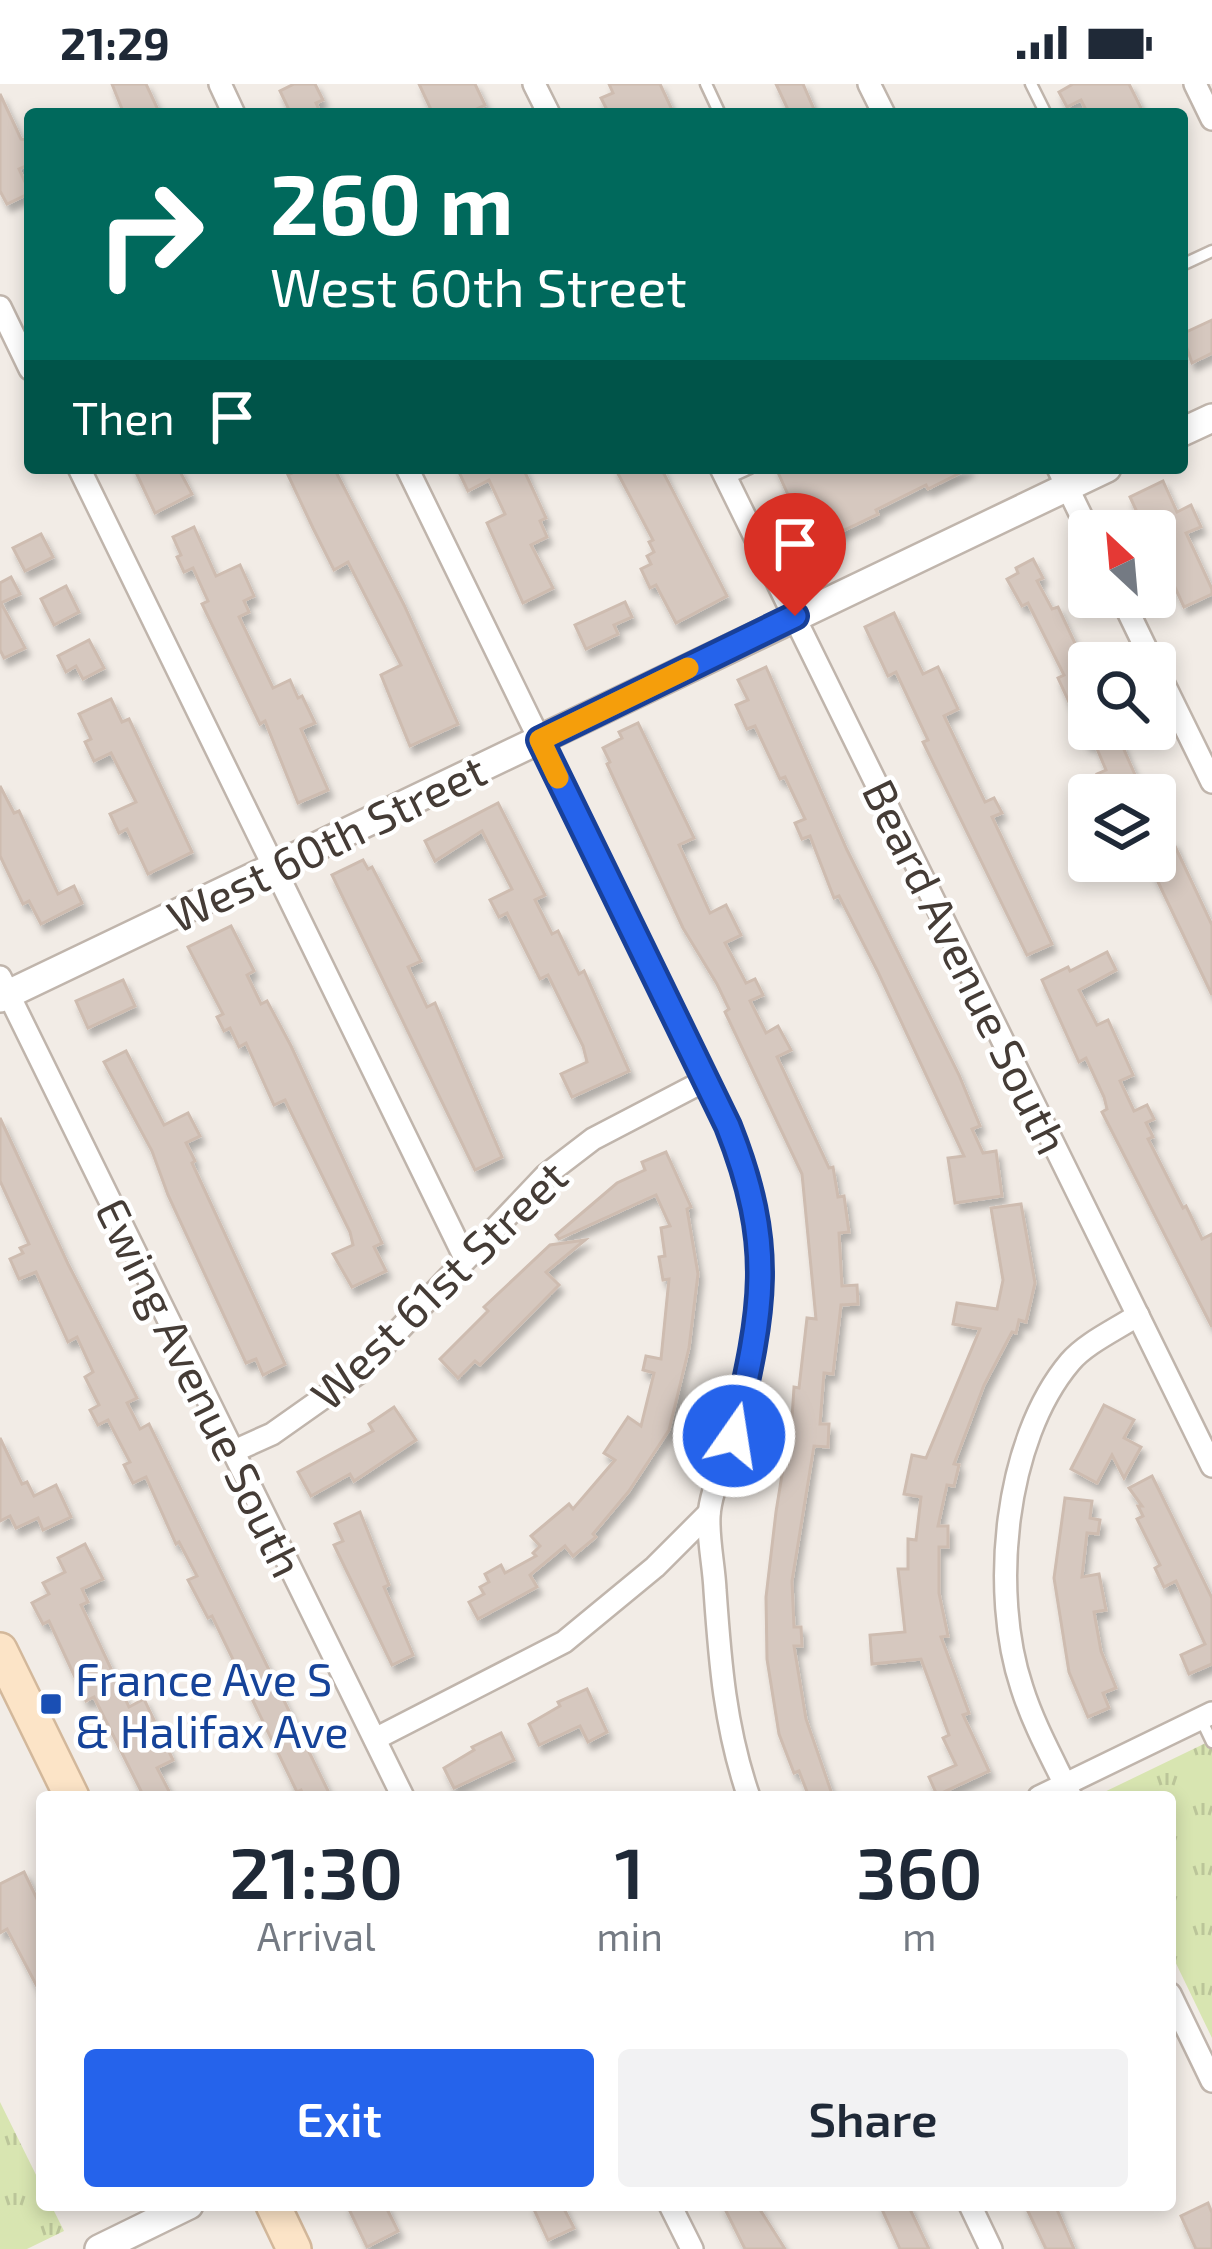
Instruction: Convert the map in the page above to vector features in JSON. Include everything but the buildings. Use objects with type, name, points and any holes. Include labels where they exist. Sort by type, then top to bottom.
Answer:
[{"type":"main road","points":[[0,1650],[11,1699],[68,1791]]},
{"type":"main road","points":[[276,2211],[294,2249]]},
{"type":"street","points":[[1195,84],[1212,118]]},
{"type":"street","points":[[0,307],[24,357]]},
{"type":"street","points":[[82,474],[465,1258]]},
{"type":"street","points":[[410,474],[748,1174],[759,1225],[758,1328],[709,1513],[718,1661],[728,1730],[747,1791]]},
{"type":"street","name":"Beard Avenue South","points":[[724,474],[1212,1466]]},
{"type":"street","points":[[1062,478],[1078,510]]},
{"type":"street","name":"West 60th Street","points":[[3,990],[540,740],[1062,478]]},
{"type":"street","points":[[1176,709],[1212,782]]},
{"type":"street","name":"Ewing Avenue South","points":[[3,990],[400,1791]]},
{"type":"street","name":"West 61st Street","points":[[232,1452],[272,1434],[357,1374],[546,1175],[646,1110],[706,1080]]},
{"type":"street","points":[[1138,1315],[1071,1360],[1042,1408],[1021,1462],[1009,1517],[1004,1574],[1008,1632],[1021,1687],[1068,1791],[1206,1716]]},
{"type":"street","points":[[374,1739],[564,1642],[655,1567],[709,1513]]},
{"type":"street","points":[[1176,2006],[1212,2081]]},
{"type":"street","points":[[98,2249],[177,2211]]},
{"type":"street","points":[[673,2211],[692,2249]]},
{"type":"street","points":[[973,2211],[991,2249]]},
{"type":"lane","points":[[1206,1716],[1212,1742]]},
{"type":"green space","points":[[1212,1740],[1212,2038],[1176,1963],[1176,1791],[1106,1791]]},
{"type":"green space","points":[[0,2102],[36,2175],[36,2211],[54,2211],[64,2231],[27,2249],[0,2249]]},
{"type":"slow traffic","points":[[558,778],[540,740],[688,668]]},
{"type":"place","name":"France Ave S & Halifax Ave","points":[[51,1704]]},
{"type":"route","points":[[734,1436],[758,1328],[762,1276],[759,1225],[748,1174],[540,740],[795,616]]}]
